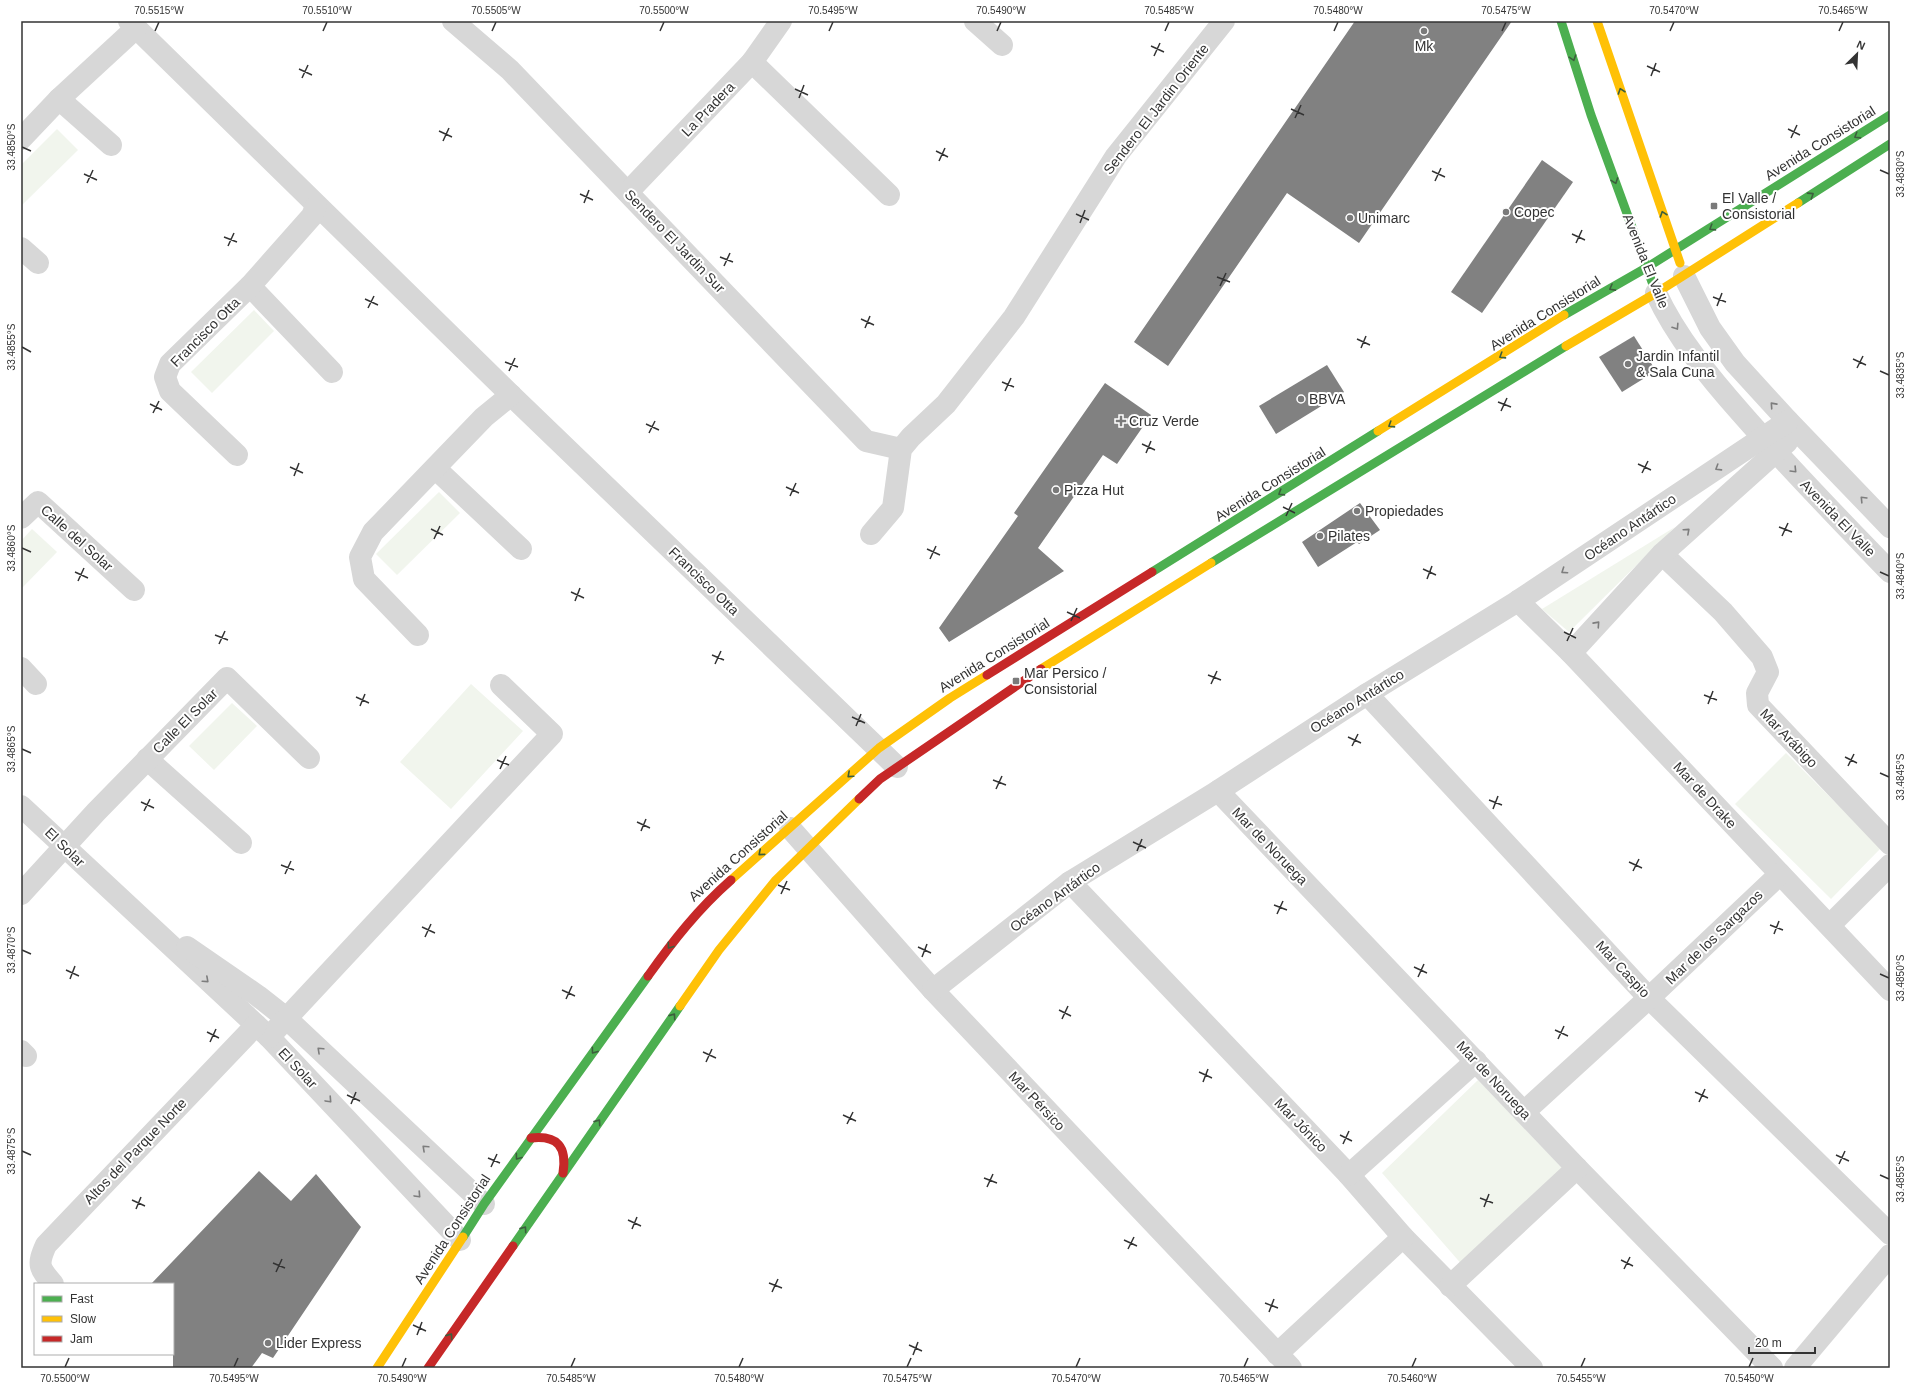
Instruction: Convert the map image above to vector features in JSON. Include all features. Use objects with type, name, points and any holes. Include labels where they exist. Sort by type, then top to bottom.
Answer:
[{"type":"main road","name":"Avenida El Valle","points":[[1561,21],[1591,115],[1656,293]]},
{"type":"main road","points":[[1597,21],[1684,276]]},
{"type":"main road","name":"Avenida Consistorial","points":[[377,1368],[418,1308],[484,1204],[679,933],[708,900],[878,748],[950,698],[1582,304],[1675,251],[1890,115]]},
{"type":"main road","points":[[428,1368],[719,950],[775,881],[807,848],[880,779],[1008,690],[1075,647],[1557,351],[1684,276],[1890,144]]},
{"type":"main road","points":[[532,1138],[540,1136],[550,1137],[558,1142],[566,1159],[563,1173]]},
{"type":"street","name":"Sendero El Jardin Sur","points":[[452,21],[510,70],[866,441],[902,449]]},
{"type":"street","name":"La Pradera","points":[[628,192],[752,62],[781,21]]},
{"type":"street","points":[[975,21],[1002,46]]},
{"type":"street","name":"Sendero El Jardin Oriente","points":[[871,534],[892,508],[902,449],[911,437],[946,404],[1014,317],[1116,156],[1224,21]]},
{"type":"street","name":"Francisco Otta","points":[[21,139],[132,24],[316,206],[897,767]]},
{"type":"street","points":[[752,62],[889,195]]},
{"type":"street","points":[[58,99],[111,145]]},
{"type":"street","name":"Francisco Otta","points":[[237,455],[170,391],[165,377],[170,364],[250,286],[312,216],[316,206]]},
{"type":"street","points":[[21,248],[38,263]]},
{"type":"street","points":[[1684,276],[1710,328],[1735,363],[1793,427],[1890,527]]},
{"type":"street","points":[[250,286],[332,372]]},
{"type":"street","name":"Avenida El Valle","points":[[1656,293],[1662,306],[1705,372],[1770,445],[1890,572]]},
{"type":"street","points":[[418,635],[364,579],[360,557],[373,532],[484,418],[511,395]]},
{"type":"street","name":"Océano Antártico","points":[[933,990],[1070,882],[1218,791],[1367,694],[1770,445],[1793,427]]},
{"type":"street","name":"Océano Antártico","points":[[1571,653],[1662,554],[1770,445]]},
{"type":"street","points":[[436,469],[521,549]]},
{"type":"street","name":"Calle del Solar","points":[[21,518],[38,502],[134,590]]},
{"type":"street","name":"Mar Arábigo","points":[[1662,554],[1723,612],[1762,656],[1768,672],[1757,693],[1758,705],[1890,844]]},
{"type":"street","name":"Mar de Drake","points":[[1518,601],[1571,653],[1890,990]]},
{"type":"street","points":[[21,668],[36,684]]},
{"type":"street","name":"Calle El Solar","points":[[21,894],[147,758],[227,678],[309,758]]},
{"type":"street","name":"Altos del Parque Norte","points":[[52,1283],[41,1270],[39,1259],[46,1245],[262,1031],[286,1018],[552,734],[502,685]]},
{"type":"street","name":"Mar Caspio","points":[[1367,694],[1649,998],[1890,1234]]},
{"type":"street","points":[[147,758],[241,843]]},
{"type":"street","name":"Mar de Noruega","points":[[1218,791],[1577,1168],[1772,1368]]},
{"type":"street","name":"El Solar","points":[[21,806],[262,1031],[460,1240]]},
{"type":"street","name":"Mar Pérsico","points":[[790,828],[933,990],[1284,1361]]},
{"type":"street","points":[[1830,925],[1890,866]]},
{"type":"street","name":"Mar de los Sargazos","points":[[1524,1112],[1649,998],[1780,874]]},
{"type":"street","name":"Mar Jónico","points":[[1070,882],[1349,1175],[1403,1237],[1532,1368]]},
{"type":"street","name":"El Solar","points":[[126,905],[258,996],[286,1018],[484,1204]]},
{"type":"street","points":[[1349,1175],[1476,1061]]},
{"type":"street","points":[[1450,1286],[1577,1168]]},
{"type":"street","points":[[1284,1361],[1403,1237]]},
{"type":"street","points":[[1795,1368],[1890,1255]]},
{"type":"shaded area","points":[[57,129],[78,150],[21,206],[21,165]]},
{"type":"shaded area","points":[[254,310],[274,331],[212,393],[191,372]]},
{"type":"shaded area","points":[[439,492],[460,513],[397,575],[376,554]]},
{"type":"shaded area","points":[[1675,527],[1569,632],[1542,609]]},
{"type":"shaded area","points":[[32,529],[57,552],[21,589],[21,541]]},
{"type":"shaded area","points":[[471,684],[523,731],[451,809],[400,762]]},
{"type":"shaded area","points":[[232,703],[257,726],[214,770],[189,746]]},
{"type":"shaded area","points":[[1786,753],[1881,848],[1831,899],[1735,804]]},
{"type":"shaded area","points":[[1478,1080],[1569,1175],[1464,1267],[1382,1173]]},
{"type":"building","name":"Unimarc","points":[[1355,21],[1512,21],[1359,243],[1287,193],[1168,366],[1134,342]]},
{"type":"building","points":[[1542,160],[1573,182],[1482,313],[1451,292]]},
{"type":"building","name":"Jardin Infantil & Sala Cuna","points":[[1634,336],[1656,371],[1622,392],[1599,357]]},
{"type":"building","name":"BBVA","points":[[1327,365],[1344,392],[1276,434],[1259,406]]},
{"type":"building","points":[[1105,383],[1151,415],[1117,464],[1103,455],[1038,548],[1064,571],[949,642],[939,628],[1018,516],[1014,513]]},
{"type":"building","points":[[1360,503],[1380,530],[1359,544],[1357,542],[1318,567],[1302,542]]},
{"type":"building","points":[[259,1171],[291,1201],[316,1174],[361,1227],[273,1358],[262,1353],[251,1368],[173,1368],[174,1283],[152,1283]]},
{"type":"traffic: fast","points":[[1561,21],[1591,115],[1652,282]]},
{"type":"traffic: fast","points":[[1564,315],[1646,268],[1890,115]]},
{"type":"traffic: fast","points":[[1798,203],[1890,144]]},
{"type":"traffic: fast","points":[[1211,563],[1566,346]]},
{"type":"traffic: fast","points":[[1152,572],[1378,431]]},
{"type":"traffic: fast","points":[[463,1237],[484,1204],[648,976]]},
{"type":"traffic: fast","points":[[513,1246],[680,1006]]},
{"type":"traffic: slow","points":[[1597,21],[1680,263]]},
{"type":"traffic: slow","points":[[1566,346],[1656,293],[1798,203]]},
{"type":"traffic: slow","points":[[1378,431],[1564,315]]},
{"type":"traffic: slow","points":[[1041,669],[1211,563]]},
{"type":"traffic: slow","points":[[731,880],[879,748],[950,698],[987,675]]},
{"type":"traffic: slow","points":[[680,1006],[719,950],[775,881],[859,799]]},
{"type":"traffic: slow","points":[[377,1368],[463,1237]]},
{"type":"traffic: jam","points":[[987,675],[1152,572]]},
{"type":"traffic: jam","points":[[859,799],[880,779],[1041,669]]},
{"type":"traffic: jam","points":[[648,976],[686,926],[731,880]]},
{"type":"traffic: jam","points":[[531,1138],[548,1139],[559,1145],[563,1156],[563,1173]]},
{"type":"traffic: jam","points":[[428,1368],[513,1246]]},
{"type":"place","name":"Mk","points":[[1424,31]]},
{"type":"place","name":"El Valle / Consistorial","points":[[1714,206]]},
{"type":"place","name":"Copec","points":[[1506,212]]},
{"type":"place","name":"Unimarc","points":[[1350,218]]},
{"type":"place","name":"Jardin Infantil & Sala Cuna","points":[[1628,364]]},
{"type":"place","name":"BBVA","points":[[1301,399]]},
{"type":"place","name":"Cruz Verde","points":[[1121,421]]},
{"type":"place","name":"Pizza Hut","points":[[1056,490]]},
{"type":"place","name":"Propiedades","points":[[1357,511]]},
{"type":"place","name":"Pilates","points":[[1320,536]]},
{"type":"place","name":"Mar Persico / Consistorial","points":[[1016,681]]},
{"type":"place","name":"Lider Express","points":[[268,1343]]}]
